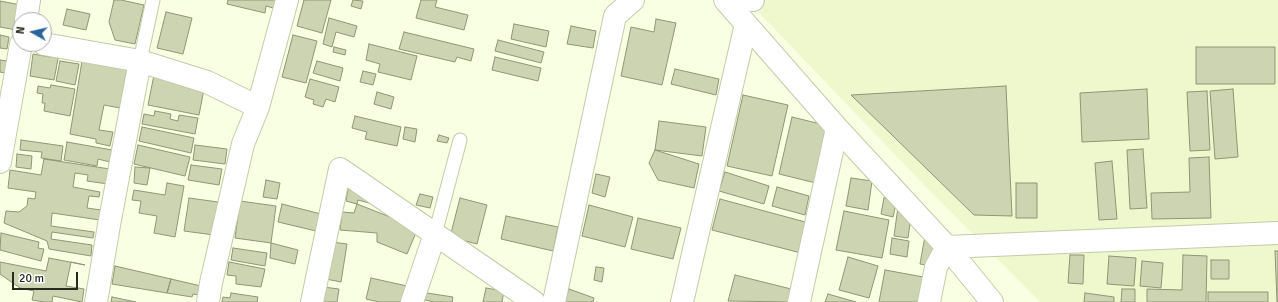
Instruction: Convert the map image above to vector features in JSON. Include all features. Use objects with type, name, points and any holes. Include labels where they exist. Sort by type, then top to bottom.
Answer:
[{"type":"street","points":[[27,12],[29,0]]},
{"type":"street","points":[[208,302],[243,144],[258,107],[287,0]]},
{"type":"street","points":[[554,302],[615,16],[633,0]]},
{"type":"street","points":[[726,1],[753,0]]},
{"type":"street","points":[[726,1],[838,128],[947,247],[992,302]]},
{"type":"street","points":[[682,302],[746,24]]},
{"type":"street","points":[[52,45],[140,61],[207,82],[258,107]]},
{"type":"street","points":[[0,162],[20,52]]},
{"type":"street","points":[[96,302],[140,61]]},
{"type":"street","points":[[799,302],[838,128]]},
{"type":"street","points":[[312,302],[340,169],[534,302]]},
{"type":"street","points":[[947,247],[1278,233]]},
{"type":"street","points":[[412,302],[435,234]]},
{"type":"street","points":[[929,302],[936,267],[947,247]]},
{"type":"lane","points":[[140,61],[153,0]]},
{"type":"lane","points":[[435,234],[460,140]]},
{"type":"shaded area","points":[[749,0],[1278,0],[1278,302],[1040,302],[924,185],[763,17]]},
{"type":"building","points":[[114,0],[144,5],[135,44],[115,40],[109,22]]},
{"type":"building","points":[[228,0],[279,0],[277,9],[266,6],[265,13],[227,4]]},
{"type":"building","points":[[304,0],[331,0],[322,33],[297,26]]},
{"type":"building","points":[[353,0],[363,1],[361,9],[351,6]]},
{"type":"building","points":[[421,0],[437,0],[435,7],[468,15],[464,30],[416,18]]},
{"type":"building","points":[[0,1],[21,5],[20,12],[12,12],[12,29],[0,27]]},
{"type":"building","points":[[67,9],[90,14],[86,30],[63,25]]},
{"type":"building","points":[[166,12],[192,18],[183,54],[157,48]]},
{"type":"building","points":[[329,18],[357,26],[354,37],[336,32],[332,47],[323,44]]},
{"type":"building","points":[[656,19],[676,23],[662,85],[621,76],[631,27],[654,32]]},
{"type":"building","points":[[514,24],[549,31],[546,47],[511,39]]},
{"type":"building","points":[[571,26],[596,31],[593,48],[567,44]]},
{"type":"building","points":[[404,32],[474,49],[471,61],[457,57],[455,62],[399,49]]},
{"type":"building","points":[[0,35],[9,37],[7,49],[0,48]]},
{"type":"building","points":[[293,35],[317,41],[306,83],[282,77]]},
{"type":"building","points":[[498,40],[544,52],[541,63],[495,51]]},
{"type":"building","points":[[369,44],[417,56],[411,80],[378,72],[380,64],[366,60]]},
{"type":"building","points":[[334,47],[346,50],[345,55],[333,52]]},
{"type":"building","points":[[1196,47],[1275,47],[1275,84],[1196,84]]},
{"type":"building","points":[[51,53],[59,54],[54,80],[30,76],[33,54],[50,57]]},
{"type":"building","points":[[495,57],[541,68],[538,81],[492,70]]},
{"type":"building","points":[[0,60],[7,61],[5,73],[0,72]]},
{"type":"building","points":[[60,61],[79,64],[75,85],[56,81]]},
{"type":"building","points":[[82,61],[127,69],[120,108],[104,105],[99,130],[113,132],[110,146],[96,143],[96,139],[70,134]]},
{"type":"building","points":[[317,61],[343,68],[340,81],[313,73]]},
{"type":"building","points":[[675,69],[719,79],[716,95],[671,84]]},
{"type":"building","points":[[363,71],[376,74],[373,85],[360,82]]},
{"type":"building","points":[[154,75],[205,84],[199,115],[148,105]]},
{"type":"building","points":[[310,79],[339,87],[335,102],[326,99],[323,107],[313,104],[314,100],[305,97]]},
{"type":"building","points":[[51,85],[75,89],[70,116],[44,111],[45,103],[42,103],[43,94],[37,93],[38,86],[50,88]]},
{"type":"building","points":[[1006,86],[1012,216],[974,215],[851,95]]},
{"type":"building","points":[[1147,89],[1149,139],[1082,142],[1080,93]]},
{"type":"building","points":[[1233,89],[1238,157],[1215,159],[1210,91]]},
{"type":"building","points":[[1207,91],[1210,150],[1190,151],[1187,92]]},
{"type":"building","points":[[377,92],[394,97],[391,109],[374,104]]},
{"type":"building","points":[[743,95],[788,105],[772,176],[727,166]]},
{"type":"building","points":[[155,111],[171,114],[170,119],[178,121],[179,115],[198,118],[195,134],[142,124],[144,114],[154,116]]},
{"type":"building","points":[[355,116],[401,127],[397,146],[365,139],[367,132],[352,128]]},
{"type":"building","points":[[792,117],[833,127],[820,184],[779,174]]},
{"type":"building","points":[[659,121],[706,127],[702,156],[655,150]]},
{"type":"building","points":[[142,127],[194,138],[191,153],[139,141]]},
{"type":"building","points":[[405,127],[417,129],[415,142],[403,139]]},
{"type":"building","points":[[439,135],[449,138],[447,143],[437,141]]},
{"type":"building","points":[[21,140],[63,146],[61,161],[41,158],[42,152],[20,150]]},
{"type":"building","points":[[67,142],[112,150],[110,162],[98,159],[97,166],[64,160]]},
{"type":"building","points":[[138,145],[190,157],[185,176],[134,164]]},
{"type":"building","points":[[195,145],[227,149],[225,164],[193,160]]},
{"type":"building","points":[[1143,149],[1147,208],[1130,209],[1127,150]]},
{"type":"building","points":[[655,150],[699,164],[694,188],[658,180],[649,163]]},
{"type":"building","points":[[17,154],[32,156],[31,169],[16,167]]},
{"type":"building","points":[[1209,157],[1211,218],[1152,219],[1151,193],[1190,192],[1189,158]]},
{"type":"building","points":[[44,159],[110,169],[108,184],[87,181],[88,175],[75,173],[73,187],[100,192],[99,197],[89,196],[87,208],[101,210],[100,220],[52,213],[51,226],[94,232],[93,238],[52,232],[51,239],[92,245],[91,256],[49,249],[47,241],[4,223],[6,211],[19,212],[27,206],[28,198],[35,199],[36,192],[8,188],[10,170],[41,175]]},
{"type":"building","points":[[1112,161],[1117,219],[1099,220],[1095,163]]},
{"type":"building","points":[[191,165],[222,169],[219,185],[188,180]]},
{"type":"building","points":[[135,167],[150,168],[147,185],[134,183]]},
{"type":"building","points":[[725,172],[769,186],[764,204],[719,191]]},
{"type":"building","points":[[596,174],[610,177],[605,197],[592,193]]},
{"type":"building","points":[[851,178],[872,181],[868,210],[846,206]]},
{"type":"building","points":[[266,180],[280,183],[277,199],[263,197]]},
{"type":"building","points":[[167,183],[184,186],[175,237],[154,233],[157,216],[139,213],[141,201],[132,200],[134,190],[165,195]]},
{"type":"building","points":[[1016,183],[1037,183],[1037,218],[1016,218]]},
{"type":"building","points":[[777,187],[809,196],[805,215],[772,206]]},
{"type":"building","points":[[348,189],[371,195],[369,203],[358,200],[357,204],[346,201]]},
{"type":"building","points":[[420,194],[433,197],[430,208],[416,205]]},
{"type":"building","points":[[189,198],[218,202],[214,235],[184,231]]},
{"type":"building","points":[[460,198],[487,205],[477,244],[450,237]]},
{"type":"building","points":[[884,198],[897,200],[893,217],[881,214]]},
{"type":"building","points":[[720,199],[809,223],[801,253],[712,230]]},
{"type":"building","points":[[240,201],[276,206],[271,243],[235,238]]},
{"type":"building","points":[[282,204],[321,214],[316,231],[278,222]]},
{"type":"building","points":[[357,204],[418,228],[407,254],[377,242],[377,233],[340,230],[342,212],[354,213]]},
{"type":"building","points":[[589,205],[633,217],[625,247],[582,236]]},
{"type":"building","points":[[898,207],[912,209],[908,238],[894,236]]},
{"type":"building","points":[[844,211],[889,220],[882,258],[836,250]]},
{"type":"building","points":[[506,216],[558,227],[553,251],[501,239]]},
{"type":"building","points":[[638,218],[681,228],[673,259],[631,249]]},
{"type":"building","points":[[1,233],[39,242],[38,248],[44,249],[41,261],[0,250]]},
{"type":"building","points":[[925,236],[937,239],[932,266],[920,264]]},
{"type":"building","points":[[892,238],[909,241],[907,257],[890,254]]},
{"type":"building","points":[[332,242],[347,244],[341,282],[326,279]]},
{"type":"building","points":[[271,243],[298,250],[295,264],[270,258]]},
{"type":"building","points":[[233,248],[267,253],[265,266],[231,260]]},
{"type":"building","points":[[1275,251],[1278,251],[1278,302],[1277,302]]},
{"type":"building","points":[[1070,255],[1084,255],[1083,284],[1068,283]]},
{"type":"building","points":[[1183,255],[1207,256],[1206,302],[1147,302],[1147,289],[1182,290]]},
{"type":"building","points":[[1109,256],[1136,258],[1134,286],[1107,284]]},
{"type":"building","points":[[848,257],[878,266],[869,298],[839,290]]},
{"type":"building","points":[[49,258],[71,262],[66,286],[84,289],[82,302],[53,296],[52,302],[32,300],[34,291],[20,288],[0,274],[0,262],[46,271]]},
{"type":"building","points":[[1211,260],[1229,260],[1229,279],[1211,279]]},
{"type":"building","points":[[1142,261],[1163,263],[1161,288],[1140,286]]},
{"type":"building","points":[[229,262],[265,269],[261,287],[236,284],[236,276],[227,275]]},
{"type":"building","points":[[115,266],[171,279],[167,293],[112,284]]},
{"type":"building","points":[[596,267],[604,268],[602,282],[594,280]]},
{"type":"building","points":[[885,270],[929,278],[924,302],[879,302]]},
{"type":"building","points":[[735,275],[795,290],[792,302],[728,301]]},
{"type":"building","points":[[371,278],[407,286],[403,302],[379,302],[366,299]]},
{"type":"building","points":[[171,279],[201,286],[199,295],[193,294],[192,297],[167,293]]},
{"type":"building","points":[[323,287],[339,289],[337,302],[321,302]]},
{"type":"building","points":[[486,288],[504,291],[502,302],[483,302]]},
{"type":"building","points":[[569,289],[594,298],[593,302],[564,302]]},
{"type":"building","points":[[1122,289],[1135,289],[1135,302],[1121,302]]},
{"type":"building","points":[[1208,292],[1268,292],[1268,302],[1208,302]]},
{"type":"building","points":[[231,293],[258,297],[257,302],[222,302],[223,297],[230,298]]},
{"type":"building","points":[[427,293],[453,297],[452,302],[434,302],[425,300]]},
{"type":"building","points":[[1085,293],[1114,297],[1114,302],[1084,302]]},
{"type":"building","points":[[828,294],[856,302],[825,302]]},
{"type":"building","points":[[112,297],[136,302],[111,302]]}]
